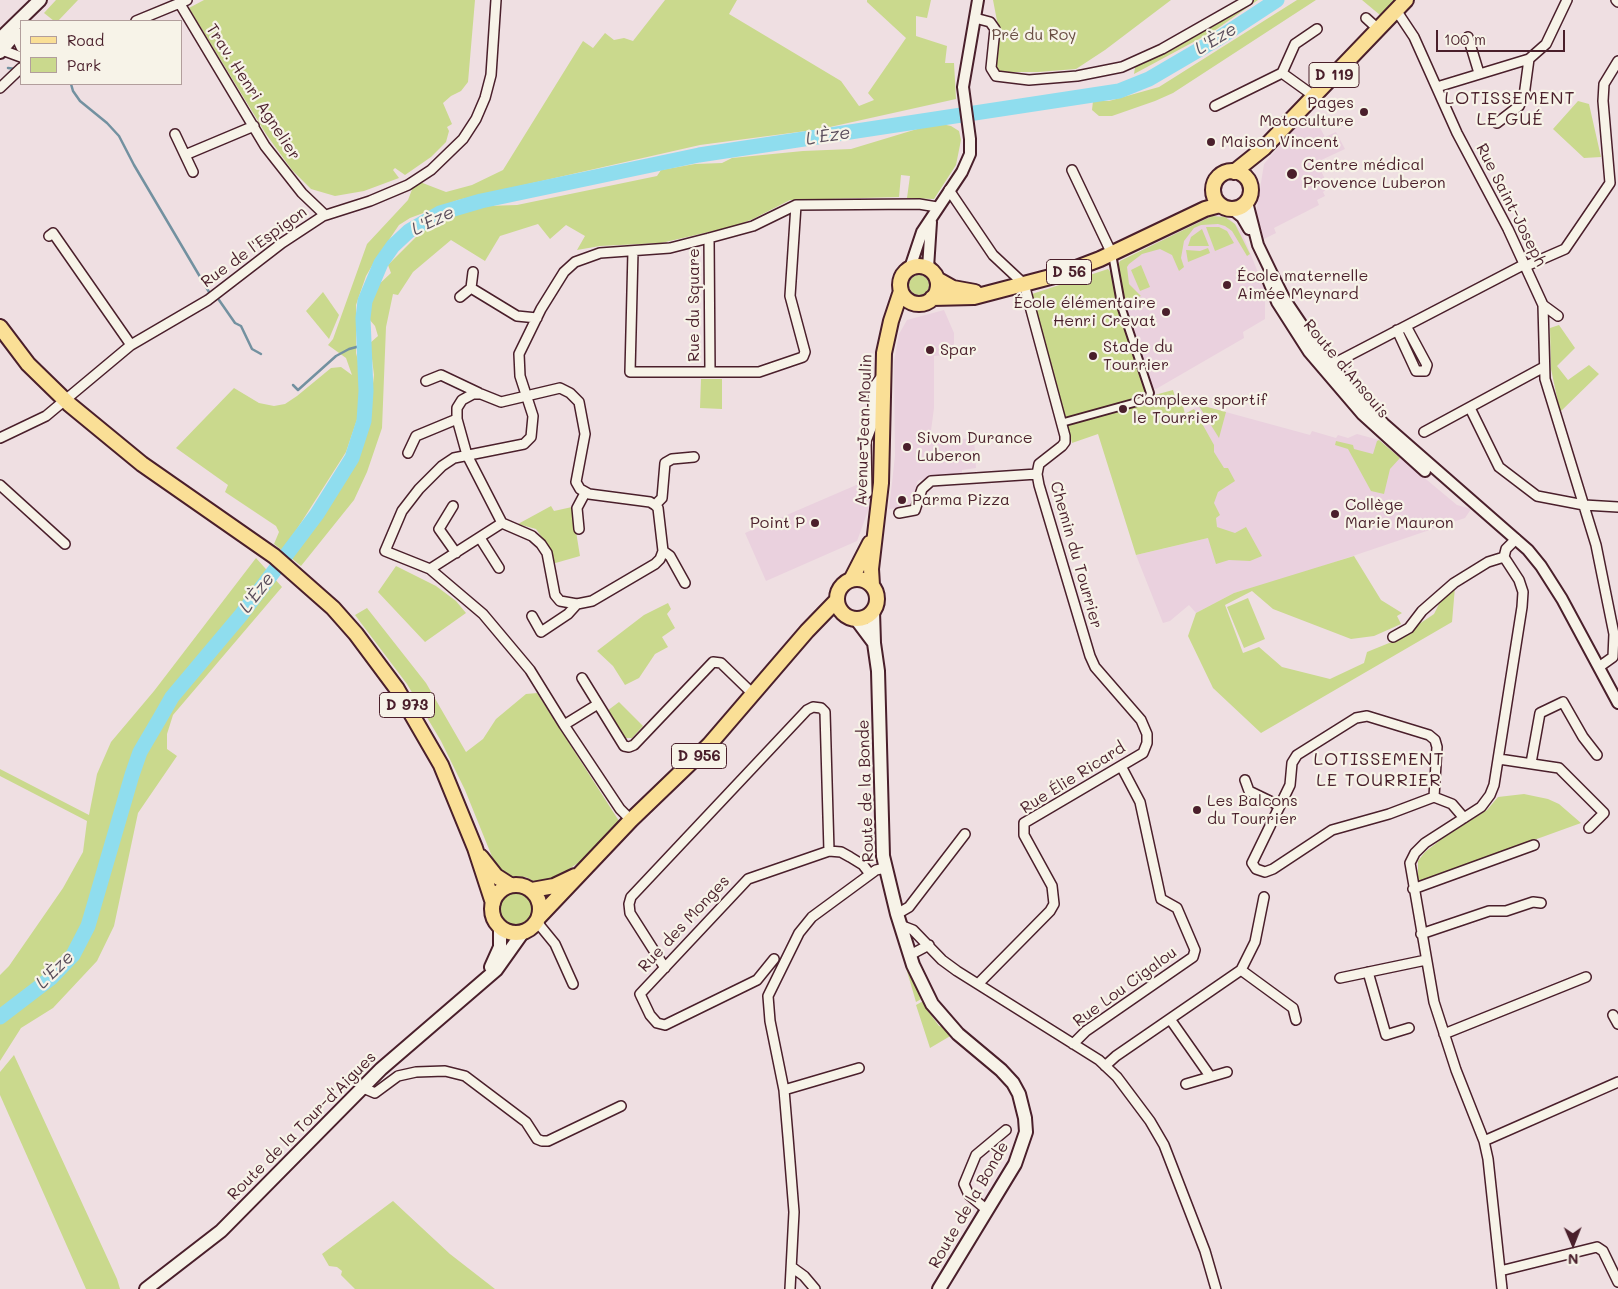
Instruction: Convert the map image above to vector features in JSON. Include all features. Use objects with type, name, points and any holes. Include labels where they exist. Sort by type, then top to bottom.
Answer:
[{"type":"main road","points":[[25,20],[40,1]]},
{"type":"main road","points":[[26,20],[40,1]]},
{"type":"main road","name":"D 119","points":[[1234,172],[1264,148],[1402,3]]},
{"type":"main road","points":[[10,42],[20,28]]},
{"type":"main road","name":"D 119","points":[[1250,183],[1256,163],[1264,148]]},
{"type":"main road","points":[[1234,172],[1244,176],[1250,183],[1251,193],[1247,202],[1226,207],[1215,197],[1214,187],[1223,174],[1234,172]]},
{"type":"main road","name":"D 56","points":[[1172,224],[1200,203],[1214,187]]},
{"type":"main road","name":"D 56","points":[[1024,284],[1058,276],[1112,254],[1205,208],[1226,207]]},
{"type":"main road","points":[[993,292],[976,293],[960,290],[922,266],[910,268],[901,278],[901,291],[908,300],[926,301],[957,299],[993,292],[1024,284]]},
{"type":"main road","points":[[926,301],[938,286],[932,274]]},
{"type":"main road","name":"Avenue Jean Moulin","points":[[872,585],[871,569],[881,483],[884,354],[901,291]]},
{"type":"main road","name":"Avenue Jean Moulin","points":[[889,331],[902,314],[926,301]]},
{"type":"main road","name":"D 973","points":[[0,327],[28,364],[49,386],[109,438],[251,539],[306,583],[356,634],[397,689],[440,765],[475,848],[493,903]]},
{"type":"main road","name":"Avenue Jean Moulin","points":[[851,580],[876,531]]},
{"type":"main road","points":[[851,580],[862,580],[872,585],[877,600],[874,611],[869,615],[850,617],[837,600],[842,586],[851,580]]},
{"type":"main road","name":"D 956","points":[[538,919],[631,820],[699,755],[807,631],[837,600]]},
{"type":"main road","name":"Route de la Bonde","points":[[874,611],[874,643],[878,671],[881,818],[885,868],[899,919],[922,987],[938,1012],[958,1034],[1001,1070],[1013,1083],[1021,1102],[1026,1132],[1022,1148],[939,1289]]},
{"type":"main road","name":"D 956","points":[[807,631],[822,622],[850,617]]},
{"type":"main road","name":"Route de la Bonde","points":[[850,617],[874,643]]},
{"type":"main road","name":"D 973","points":[[475,848],[490,870],[510,885]]},
{"type":"main road","name":"D 956","points":[[532,890],[554,886],[583,872]]},
{"type":"main road","points":[[510,885],[522,885],[532,890],[540,902],[538,919],[523,932],[515,933],[500,926],[493,916],[493,903],[499,892],[510,885]]},
{"type":"main road","name":"Route de la Tour-d'Aigues","points":[[480,984],[500,947],[500,926]]},
{"type":"main road","name":"Route de la Tour-d'Aigues","points":[[146,1289],[159,1285],[227,1225],[361,1087],[496,970],[523,932]]},
{"type":"street","name":"Rue de l'Espigon","points":[[0,438],[46,416],[131,345],[208,300],[282,243],[325,215],[370,202],[408,185],[431,170],[463,139],[479,112],[491,75],[496,0]]},
{"type":"street","points":[[910,268],[918,241],[967,162],[971,148],[963,99],[978,0]]},
{"type":"street","points":[[975,18],[990,22],[995,30],[991,68],[996,76],[1029,80],[1077,76],[1122,67],[1162,50],[1248,0]]},
{"type":"street","points":[[1437,87],[1529,59],[1546,44],[1566,0]]},
{"type":"street","name":"Trav. Henri Agnelier","points":[[183,2],[265,146],[302,193],[325,215]]},
{"type":"street","points":[[138,20],[183,2]]},
{"type":"street","name":"Rue Saint-Joseph","points":[[1402,3],[1414,37],[1457,133],[1525,265],[1543,305],[1544,367],[1558,425],[1596,545],[1614,634],[1613,657],[1599,667]]},
{"type":"street","points":[[1366,18],[1378,29]]},
{"type":"street","points":[[1215,106],[1282,73],[1295,44],[1317,29]]},
{"type":"street","points":[[1468,37],[1479,73]]},
{"type":"street","points":[[10,42],[20,56]]},
{"type":"street","points":[[1497,123],[1519,106],[1524,96],[1529,59]]},
{"type":"street","points":[[1330,365],[1525,265],[1565,249],[1610,183],[1603,101],[1604,84],[1618,61]]},
{"type":"street","points":[[0,88],[20,69]]},
{"type":"street","points":[[1282,73],[1314,96]]},
{"type":"street","points":[[185,155],[254,126]]},
{"type":"street","points":[[175,134],[193,172]]},
{"type":"street","points":[[1061,423],[1148,399],[1150,393],[1122,309],[1112,254],[1072,170]]},
{"type":"street","name":"D 56","points":[[949,190],[994,255],[1024,284]]},
{"type":"street","name":"Route d'Ansouis","points":[[1247,202],[1258,245],[1272,276],[1299,323],[1364,411]]},
{"type":"street","points":[[631,820],[620,809],[530,670],[484,614],[430,569],[385,551],[402,511],[419,489],[442,466],[454,458],[524,444],[531,437],[533,416],[520,376],[519,354],[537,318],[564,272],[576,262],[600,253],[670,248],[709,238],[753,226],[796,205],[919,204],[935,211]]},
{"type":"street","points":[[632,251],[630,372],[759,372],[802,357],[805,352],[790,296],[796,205]]},
{"type":"street","name":"Route d'Ansouis","points":[[1226,207],[1247,224],[1277,302],[1291,327],[1309,352],[1364,411],[1516,539],[1541,566],[1552,582],[1618,704]]},
{"type":"street","points":[[932,274],[928,242],[935,211]]},
{"type":"street","points":[[49,236],[53,233],[131,345]]},
{"type":"street","name":"Rue du Square","points":[[709,238],[710,372]]},
{"type":"street","points":[[460,298],[470,288],[472,272]]},
{"type":"street","name":"Chemin du Tourrier","points":[[1024,284],[1065,442],[1039,464],[1037,474],[1090,656],[1095,666],[1141,720],[1147,734],[1147,743]]},
{"type":"street","points":[[470,288],[517,316],[537,318]]},
{"type":"street","points":[[1543,305],[1558,316]]},
{"type":"street","points":[[1397,330],[1416,371],[1426,371],[1427,365],[1406,326]]},
{"type":"street","points":[[1424,432],[1544,367]]},
{"type":"street","points":[[426,381],[441,375],[502,402],[560,388],[570,393],[579,402],[585,434],[576,482],[585,492],[650,502],[655,505],[658,508],[663,551],[660,559],[655,564],[592,601],[577,604],[560,601],[555,595],[547,554],[541,544],[532,536],[502,523],[467,455],[457,419],[457,408],[462,400],[473,394],[482,394]]},
{"type":"street","points":[[867,493],[866,441],[873,423],[873,388],[882,376]]},
{"type":"street","points":[[1470,408],[1498,468],[1537,496],[1584,505],[1618,507]]},
{"type":"street","points":[[408,453],[416,436],[457,419]]},
{"type":"street","points":[[655,505],[662,498],[665,463],[672,459],[694,457]]},
{"type":"street","points":[[899,513],[915,510],[922,489],[931,481],[1037,474]]},
{"type":"street","points":[[0,485],[65,544]]},
{"type":"street","points":[[579,529],[577,508],[585,492]]},
{"type":"street","points":[[453,506],[439,529],[456,553]]},
{"type":"street","points":[[430,569],[502,523]]},
{"type":"street","points":[[480,538],[499,568]]},
{"type":"street","points":[[1502,1289],[1488,1159],[1484,1141],[1444,1034],[1426,960],[1410,863],[1415,853],[1438,834],[1486,802],[1494,785],[1523,592],[1519,580],[1504,557],[1506,548],[1516,539]]},
{"type":"street","points":[[663,551],[670,556],[685,583]]},
{"type":"street","points":[[1393,637],[1408,628],[1422,611],[1454,583],[1488,562],[1504,557]]},
{"type":"street","points":[[532,616],[541,632],[568,614],[577,604]]},
{"type":"street","points":[[582,678],[624,746],[629,747],[634,745],[713,662],[721,663],[753,694]]},
{"type":"street","points":[[1531,764],[1540,713],[1563,702],[1583,737],[1597,755]]},
{"type":"street","points":[[564,725],[598,704]]},
{"type":"street","points":[[665,968],[630,912],[631,897],[807,710],[813,707],[822,708],[825,712],[829,851],[841,852],[850,857],[870,874]]},
{"type":"street","points":[[1434,797],[1437,747],[1435,740],[1429,735],[1367,716],[1356,718],[1297,755],[1292,763],[1290,785],[1252,863],[1256,869],[1264,872],[1332,830],[1389,814],[1434,797],[1452,804],[1464,818]]},
{"type":"street","name":"Rue Élie Ricard","points":[[978,984],[1050,911],[1054,904],[1052,886],[1024,835],[1024,824],[1143,753],[1147,743]]},
{"type":"street","points":[[1499,759],[1559,768],[1604,813],[1589,828]]},
{"type":"street","name":"Rue Lou Cigalou","points":[[1073,1044],[1086,1032],[1193,957],[1195,950],[1177,908],[1160,899],[1140,802],[1121,766]]},
{"type":"street","points":[[1245,780],[1249,791],[1280,806]]},
{"type":"street","points":[[965,834],[899,919],[929,945],[942,960],[1073,1044],[1105,1066],[1117,1077],[1164,1145],[1205,1251],[1216,1289]]},
{"type":"street","points":[[1413,889],[1534,845]]},
{"type":"street","name":"Rue des Monges","points":[[774,959],[757,980],[665,1025],[658,1023],[650,1015],[640,994],[748,879],[829,851]]},
{"type":"street","points":[[790,1289],[793,1268],[794,1212],[784,1090],[770,1022],[768,996],[799,933],[812,917],[870,874],[885,868]]},
{"type":"street","points":[[1105,1066],[1240,970],[1255,942],[1264,897]]},
{"type":"street","points":[[1421,934],[1488,911],[1506,911],[1533,902],[1541,904]]},
{"type":"street","points":[[538,919],[556,944],[573,984]]},
{"type":"street","points":[[910,954],[929,945]]},
{"type":"street","points":[[1340,978],[1426,960]]},
{"type":"street","points":[[1240,970],[1293,1008],[1296,1020]]},
{"type":"street","points":[[1368,972],[1386,1034],[1410,1028]]},
{"type":"street","points":[[1444,1034],[1586,977]]},
{"type":"street","points":[[1613,1015],[1618,1024]]},
{"type":"street","points":[[1170,1019],[1210,1076]]},
{"type":"street","points":[[784,1090],[859,1068]]},
{"type":"street","points":[[361,1087],[375,1093],[398,1076],[416,1072],[444,1071],[464,1076],[526,1122],[537,1139],[542,1141],[548,1141],[621,1106]]},
{"type":"street","points":[[1186,1084],[1227,1072]]},
{"type":"street","points":[[1484,1141],[1618,1082]]},
{"type":"street","points":[[987,1210],[969,1196],[964,1184],[976,1155],[1006,1130]]},
{"type":"street","points":[[1500,1270],[1597,1247],[1602,1250],[1618,1282]]},
{"type":"street","points":[[793,1268],[804,1276],[816,1289]]},
{"type":"shaded area","name":"Centre médical Provence Luberon","points":[[1310,121],[1314,128],[1319,126],[1325,137],[1336,132],[1345,149],[1317,162],[1329,188],[1323,192],[1325,196],[1317,200],[1319,205],[1274,228],[1276,233],[1264,239],[1256,214],[1264,164],[1294,129]]},
{"type":"shaded area","points":[[1218,214],[1230,219],[1241,230],[1265,290],[1265,319],[1243,332],[1244,338],[1156,389],[1151,388],[1124,310],[1116,270],[1117,263],[1205,217]]},
{"type":"shaded area","points":[[944,310],[954,333],[954,354],[934,356],[934,408],[930,438],[947,440],[974,438],[976,468],[962,470],[962,474],[957,476],[919,480],[917,482],[913,507],[889,509],[895,456],[894,362],[899,334],[907,320]]},
{"type":"shaded area","name":"Collège Marie Mauron","points":[[1200,405],[1310,435],[1312,431],[1336,438],[1338,435],[1348,438],[1357,434],[1379,440],[1457,505],[1471,509],[1465,518],[1285,579],[1234,593],[1196,613],[1189,605],[1170,621],[1163,623],[1136,555],[1208,538],[1176,419]]},
{"type":"shaded area","name":"Point P","points":[[861,483],[869,508],[857,541],[766,581],[745,533]]},
{"type":"green space","points":[[56,0],[78,0],[59,20],[53,20],[44,13]]},
{"type":"green space","points":[[204,0],[475,0],[468,82],[461,91],[443,103],[452,124],[447,127],[449,131],[446,142],[431,157],[405,175],[395,168],[393,170],[399,178],[364,191],[335,196],[311,189],[292,170],[266,134],[189,8]]},
{"type":"green space","points":[[665,0],[737,0],[729,14],[841,81],[859,106],[874,100],[868,93],[906,38],[867,0],[931,0],[927,18],[916,16],[916,36],[947,46],[945,63],[954,63],[956,99],[821,129],[700,145],[458,200],[410,218],[399,225],[366,276],[356,305],[356,353],[363,380],[363,402],[346,452],[283,551],[274,544],[279,532],[276,526],[225,492],[228,485],[176,448],[234,388],[259,403],[274,406],[285,404],[297,396],[331,368],[341,367],[352,375],[346,358],[328,345],[333,339],[367,244],[408,200],[413,187],[420,182],[446,192],[472,185],[503,170],[583,41],[593,48],[605,33],[614,40],[624,38],[633,41]]},
{"type":"green space","name":"Pré du Roy","points":[[993,0],[1171,0],[1105,50],[1076,69],[1038,72],[995,72],[994,55],[998,26]]},
{"type":"green space","points":[[1251,0],[1258,0],[1214,31],[1134,74],[1136,61]]},
{"type":"green space","points":[[1297,0],[1316,0],[1173,93],[1112,116],[1099,116],[1092,110],[1093,101],[1109,101],[1159,87]]},
{"type":"green space","points":[[1362,0],[1396,0],[1380,15]]},
{"type":"green space","points":[[1578,101],[1589,104],[1601,157],[1584,158],[1553,129]]},
{"type":"green space","points":[[937,123],[951,126],[959,131],[961,140],[956,165],[934,199],[907,198],[910,176],[901,175],[899,197],[790,200],[735,226],[661,243],[600,246],[577,250],[585,236],[566,225],[550,239],[538,224],[500,236],[485,261],[451,240],[413,272],[398,295],[393,294],[386,327],[382,428],[367,472],[354,500],[301,566],[290,557],[344,480],[360,452],[369,417],[374,375],[370,343],[378,336],[375,326],[369,319],[368,302],[376,287],[391,273],[388,265],[425,228],[446,216],[487,206],[517,205],[657,176],[661,170],[695,164],[722,163],[732,158],[803,151],[851,149]]},
{"type":"green space","points":[[1212,216],[1225,217],[1235,224],[1250,254],[1247,256],[1232,231],[1225,226],[1218,224],[1201,225],[1194,228],[1184,241],[1181,258],[1184,267],[1179,271],[1172,255],[1160,249],[1142,254],[1129,264],[1127,267],[1129,284],[1141,296],[1127,301],[1123,299],[1116,270],[1120,261]]},
{"type":"green space","points":[[1206,227],[1219,227],[1227,231],[1234,243],[1215,251]]},
{"type":"green space","points":[[1202,229],[1209,246],[1188,246],[1191,237]]},
{"type":"green space","points":[[1208,248],[1210,253],[1188,262],[1186,250],[1200,251]]},
{"type":"green space","points":[[1141,265],[1150,287],[1140,291],[1131,270]]},
{"type":"green space","name":"Complexe sportif le Tourrier","points":[[1108,269],[1112,274],[1120,311],[1151,396],[1173,390],[1177,403],[1182,402],[1185,414],[1194,409],[1214,445],[1214,452],[1224,468],[1228,468],[1235,481],[1218,492],[1214,503],[1220,515],[1216,518],[1217,527],[1235,533],[1246,527],[1262,556],[1250,561],[1229,560],[1216,564],[1208,538],[1136,555],[1098,434],[1072,443],[1032,294]]},
{"type":"green space","points":[[919,275],[926,278],[929,285],[926,292],[919,295],[912,292],[909,285],[912,278]]},
{"type":"green space","points":[[323,292],[339,315],[329,339],[306,311]]},
{"type":"green space","points":[[1559,325],[1575,348],[1557,366],[1568,380],[1589,365],[1599,374],[1560,412],[1551,369],[1550,328]]},
{"type":"green space","points":[[701,379],[722,379],[722,409],[700,408]]},
{"type":"green space","points":[[1199,406],[1226,412],[1219,438]]},
{"type":"green space","points":[[1379,440],[1400,458],[1390,469],[1384,494],[1371,491],[1348,449],[1335,445],[1336,441],[1353,445],[1354,449],[1373,454]]},
{"type":"green space","points":[[551,506],[554,511],[572,507],[580,556],[552,564],[548,546],[536,529],[518,524]]},
{"type":"green space","points":[[1354,556],[1381,600],[1402,613],[1397,616],[1401,624],[1374,636],[1351,639],[1273,609],[1252,591],[1225,605],[1243,653],[1259,647],[1282,667],[1330,679],[1364,663],[1367,652],[1394,641],[1434,614],[1439,604],[1455,587],[1452,622],[1261,733],[1213,688],[1188,636],[1196,613],[1234,593]]},
{"type":"green space","points":[[256,558],[282,587],[173,715],[167,734],[167,749],[177,756],[138,813],[114,926],[97,961],[53,1008],[21,1028],[0,1061],[0,975],[9,966],[63,888],[83,852],[87,821],[0,776],[0,769],[89,815],[97,774],[111,742],[154,691]]},
{"type":"green space","points":[[396,566],[436,586],[456,601],[466,613],[425,642],[378,592]]},
{"type":"green space","points":[[1248,598],[1265,639],[1244,648],[1227,607]]},
{"type":"green space","points":[[668,603],[671,609],[667,614],[675,628],[662,637],[668,647],[655,654],[639,678],[625,685],[613,666],[597,651],[644,615]]},
{"type":"green space","points":[[367,608],[426,683],[466,752],[483,739],[496,719],[526,694],[537,693],[619,821],[581,861],[548,883],[537,883],[526,877],[510,876],[495,864],[465,790],[441,741],[407,684],[355,615]]},
{"type":"green space","points":[[619,702],[643,726],[632,738],[625,738],[607,711]]},
{"type":"green space","points":[[1524,794],[1548,799],[1559,804],[1581,823],[1418,882],[1418,861],[1425,852],[1487,810],[1498,797]]},
{"type":"green space","points":[[516,892],[523,893],[528,897],[532,902],[532,916],[528,921],[523,925],[516,926],[509,925],[504,921],[500,916],[499,909],[500,902],[504,897],[509,893]]},
{"type":"green space","points":[[904,961],[907,961],[923,998],[916,1002]]},
{"type":"green space","points":[[925,1000],[925,1007],[939,1026],[945,1027],[952,1035],[930,1048],[916,1005]]},
{"type":"green space","points":[[14,1055],[120,1289],[86,1289],[0,1095],[0,1072]]},
{"type":"green space","points":[[393,1201],[450,1254],[495,1289],[355,1289],[341,1275],[342,1271],[337,1267],[329,1266],[322,1254]]},
{"type":"waterway","name":"L'Èze","points":[[0,1017],[51,978],[73,955],[88,926],[140,752],[172,697],[241,615],[317,514],[352,458],[364,421],[366,391],[363,318],[365,301],[381,263],[393,246],[409,231],[440,213],[481,201],[699,155],[1119,91],[1149,79],[1219,38],[1277,0]]},
{"type":"waterway","points":[[8,68],[16,69]]},
{"type":"waterway","points":[[71,85],[80,101],[107,123],[119,136],[209,292]]},
{"type":"waterway","points":[[219,300],[235,323],[241,326],[252,349],[261,354]]},
{"type":"waterway","points":[[293,385],[298,390],[336,356],[349,349],[364,345]]},
{"type":"place","name":"Pages Motoculture","points":[[1364,112]]},
{"type":"place","name":"Maison Vincent","points":[[1211,142]]},
{"type":"place","name":"Centre médical Provence Luberon","points":[[1292,174]]},
{"type":"place","name":"École maternelle Aimée Meynard","points":[[1227,285]]},
{"type":"place","name":"École élémentaire Henri Crevat","points":[[1166,312]]},
{"type":"place","name":"Spar","points":[[930,350]]},
{"type":"place","name":"Stade du Tourrier","points":[[1093,356]]},
{"type":"place","name":"Complexe sportif le Tourrier","points":[[1123,409]]},
{"type":"place","name":"Sivom Durance Luberon","points":[[907,447]]},
{"type":"place","name":"Parma Pizza","points":[[902,500]]},
{"type":"place","name":"Collège Marie Mauron","points":[[1335,514]]},
{"type":"place","name":"Point P","points":[[815,523]]},
{"type":"place","name":"Les Balcons du Tourrier","points":[[1197,810]]},
{"type":"district","name":"LOTISSEMENT LE GUÉ","points":[[1510,108]]},
{"type":"district","name":"LOTISSEMENT LE TOURRIER","points":[[1379,770]]}]
